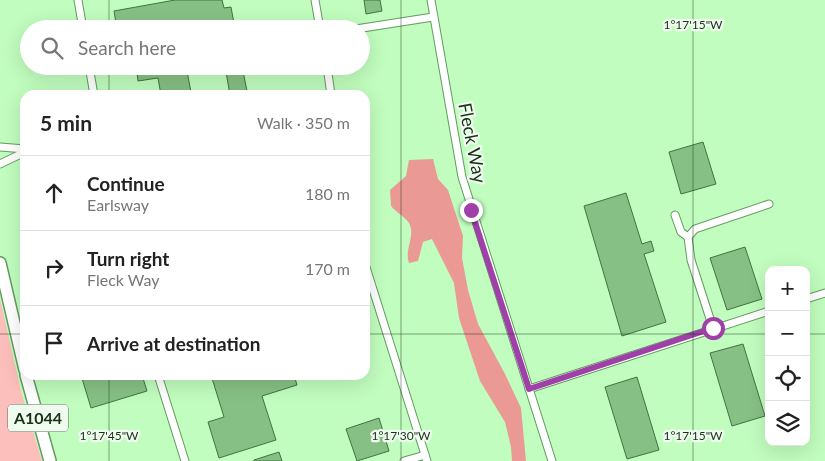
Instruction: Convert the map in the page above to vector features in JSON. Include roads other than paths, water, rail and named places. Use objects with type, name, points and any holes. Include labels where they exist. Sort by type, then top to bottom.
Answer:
[{"type":"main road","points":[[0,263],[20,349]]},
{"type":"main road","name":"A1044","points":[[27,380],[50,461]]},
{"type":"street","points":[[78,0],[81,20]]},
{"type":"street","points":[[316,0],[319,20]]},
{"type":"street","name":"Fleck Way","points":[[431,0],[462,177],[552,461]]},
{"type":"street","points":[[370,27],[433,17]]},
{"type":"street","points":[[91,75],[93,90]]},
{"type":"street","points":[[328,75],[330,90]]},
{"type":"street","points":[[0,147],[20,149]]},
{"type":"street","points":[[0,164],[20,153]]},
{"type":"street","points":[[713,328],[691,260],[688,237],[694,229],[769,204]]},
{"type":"street","points":[[675,215],[681,232],[688,237]]},
{"type":"street","points":[[370,280],[426,458],[404,461]]},
{"type":"street","points":[[810,298],[825,293]]},
{"type":"street","points":[[529,389],[765,312]]},
{"type":"street","points":[[160,380],[185,461]]}]
